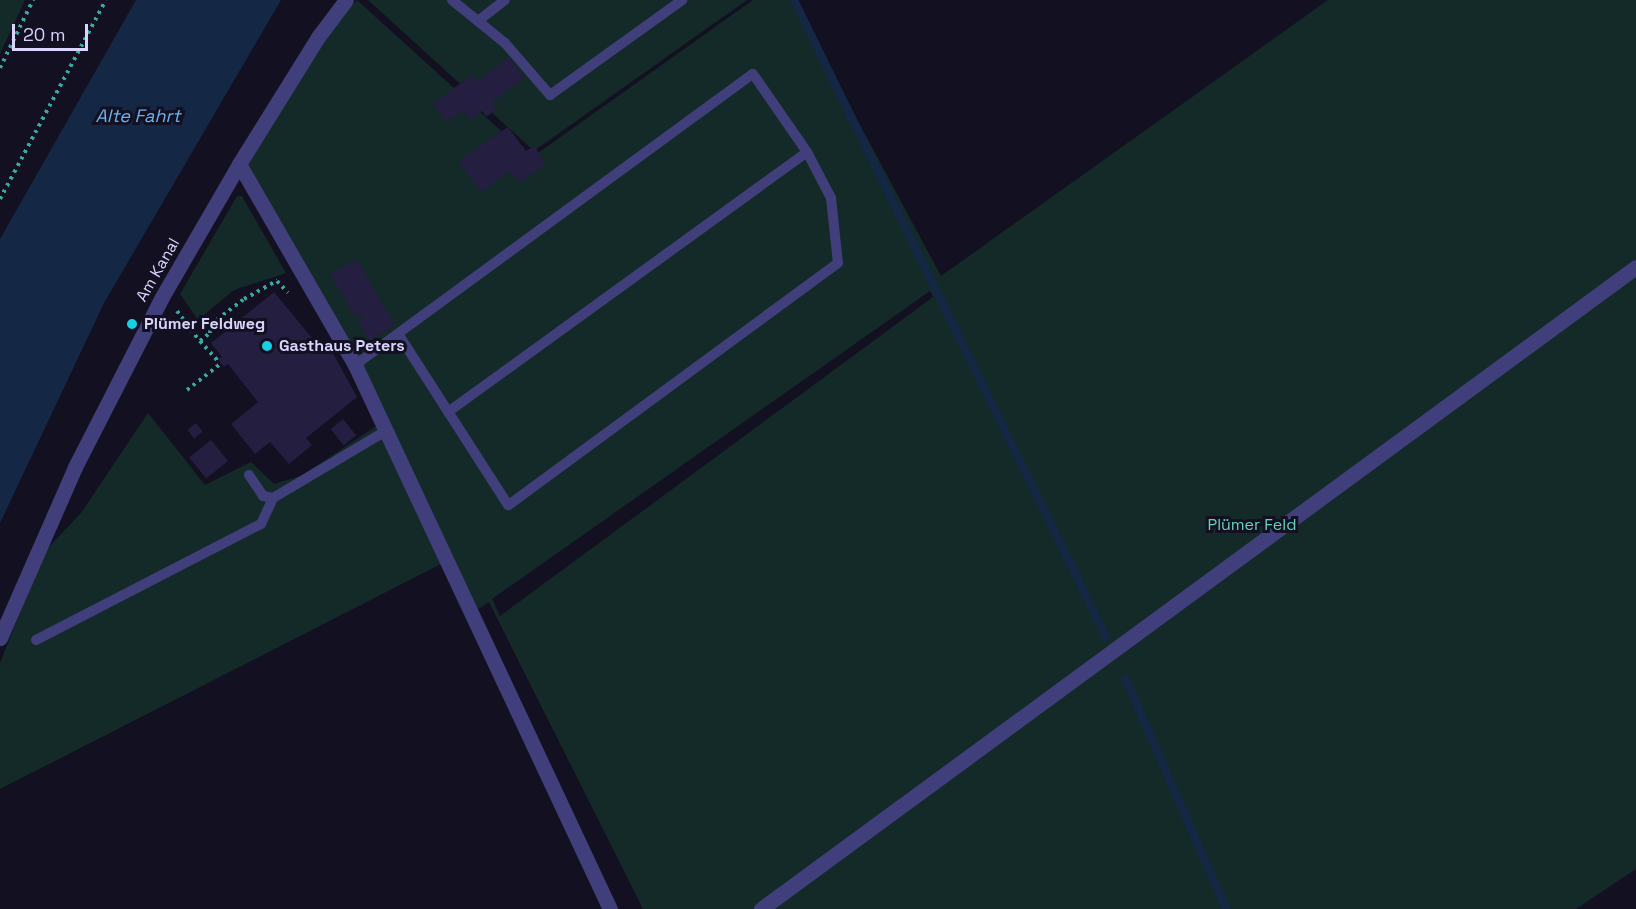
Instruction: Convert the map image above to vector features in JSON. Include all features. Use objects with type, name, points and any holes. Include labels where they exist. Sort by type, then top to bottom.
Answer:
[{"type":"street","name":"Am Kanal","points":[[0,638],[75,467],[162,297],[239,164],[318,37],[346,0]]},
{"type":"street","points":[[239,164],[355,365],[610,909]]},
{"type":"street","points":[[761,909],[1636,267]]},
{"type":"lane","points":[[452,0],[505,43],[550,95],[682,0]]},
{"type":"lane","points":[[478,21],[505,0]]},
{"type":"lane","points":[[355,365],[753,74],[807,152],[831,198],[838,263],[508,505],[399,334]]},
{"type":"lane","points":[[448,412],[807,152]]},
{"type":"lane","points":[[36,640],[261,524],[273,498],[386,431]]},
{"type":"lane","points":[[249,475],[263,496],[273,498]]},
{"type":"path","points":[[0,68],[33,0]]},
{"type":"path","points":[[0,199],[106,0]]},
{"type":"path","points":[[200,341],[210,333],[211,324],[244,298],[270,282],[278,281],[293,297],[313,290]]},
{"type":"path","points":[[162,297],[220,364],[186,390]]},
{"type":"green space","points":[[0,0],[25,0],[0,54]]},
{"type":"green space","name":"Plümer Feld","points":[[357,0],[531,158],[753,0],[793,0],[941,276],[1328,0],[1636,0],[1636,869],[1576,909],[643,909],[489,602],[470,614],[443,563],[0,789],[0,663],[45,551],[81,513],[148,413],[205,485],[251,462],[274,484],[301,476],[384,421],[243,163],[319,42]],"holes":[[[930,291],[933,297],[500,616],[492,599]]]},
{"type":"green space","points":[[368,0],[747,0],[534,151]]},
{"type":"green space","points":[[237,196],[242,196],[286,273],[234,290],[198,320],[180,294]]},
{"type":"water","name":"Alte Fahrt","points":[[136,0],[281,0],[104,303],[0,523],[0,239]]},
{"type":"building","points":[[509,57],[524,78],[492,102],[497,109],[486,117],[482,111],[471,120],[463,110],[447,122],[433,103],[472,75],[477,82]]},
{"type":"building","points":[[508,127],[526,151],[534,146],[546,163],[519,183],[510,171],[481,192],[458,161]]},
{"type":"building","points":[[357,259],[395,326],[369,340],[358,322],[364,319],[361,314],[356,318],[330,274]]},
{"type":"building","points":[[274,292],[322,350],[330,348],[357,397],[306,438],[312,445],[289,464],[270,442],[255,454],[231,424],[258,402],[228,364],[224,367],[218,359],[222,357],[211,343]]},
{"type":"building","points":[[343,419],[356,435],[344,445],[331,429]]},
{"type":"building","points":[[196,423],[203,432],[194,438],[187,430]]},
{"type":"building","points":[[211,440],[228,461],[206,479],[189,458]]},
{"type":"waterway","points":[[794,0],[1106,637]]},
{"type":"waterway","points":[[1126,680],[1226,909]]},
{"type":"place","name":"Plümer Feldweg","points":[[132,324]]},
{"type":"place","name":"Gasthaus Peters","points":[[267,346]]}]
